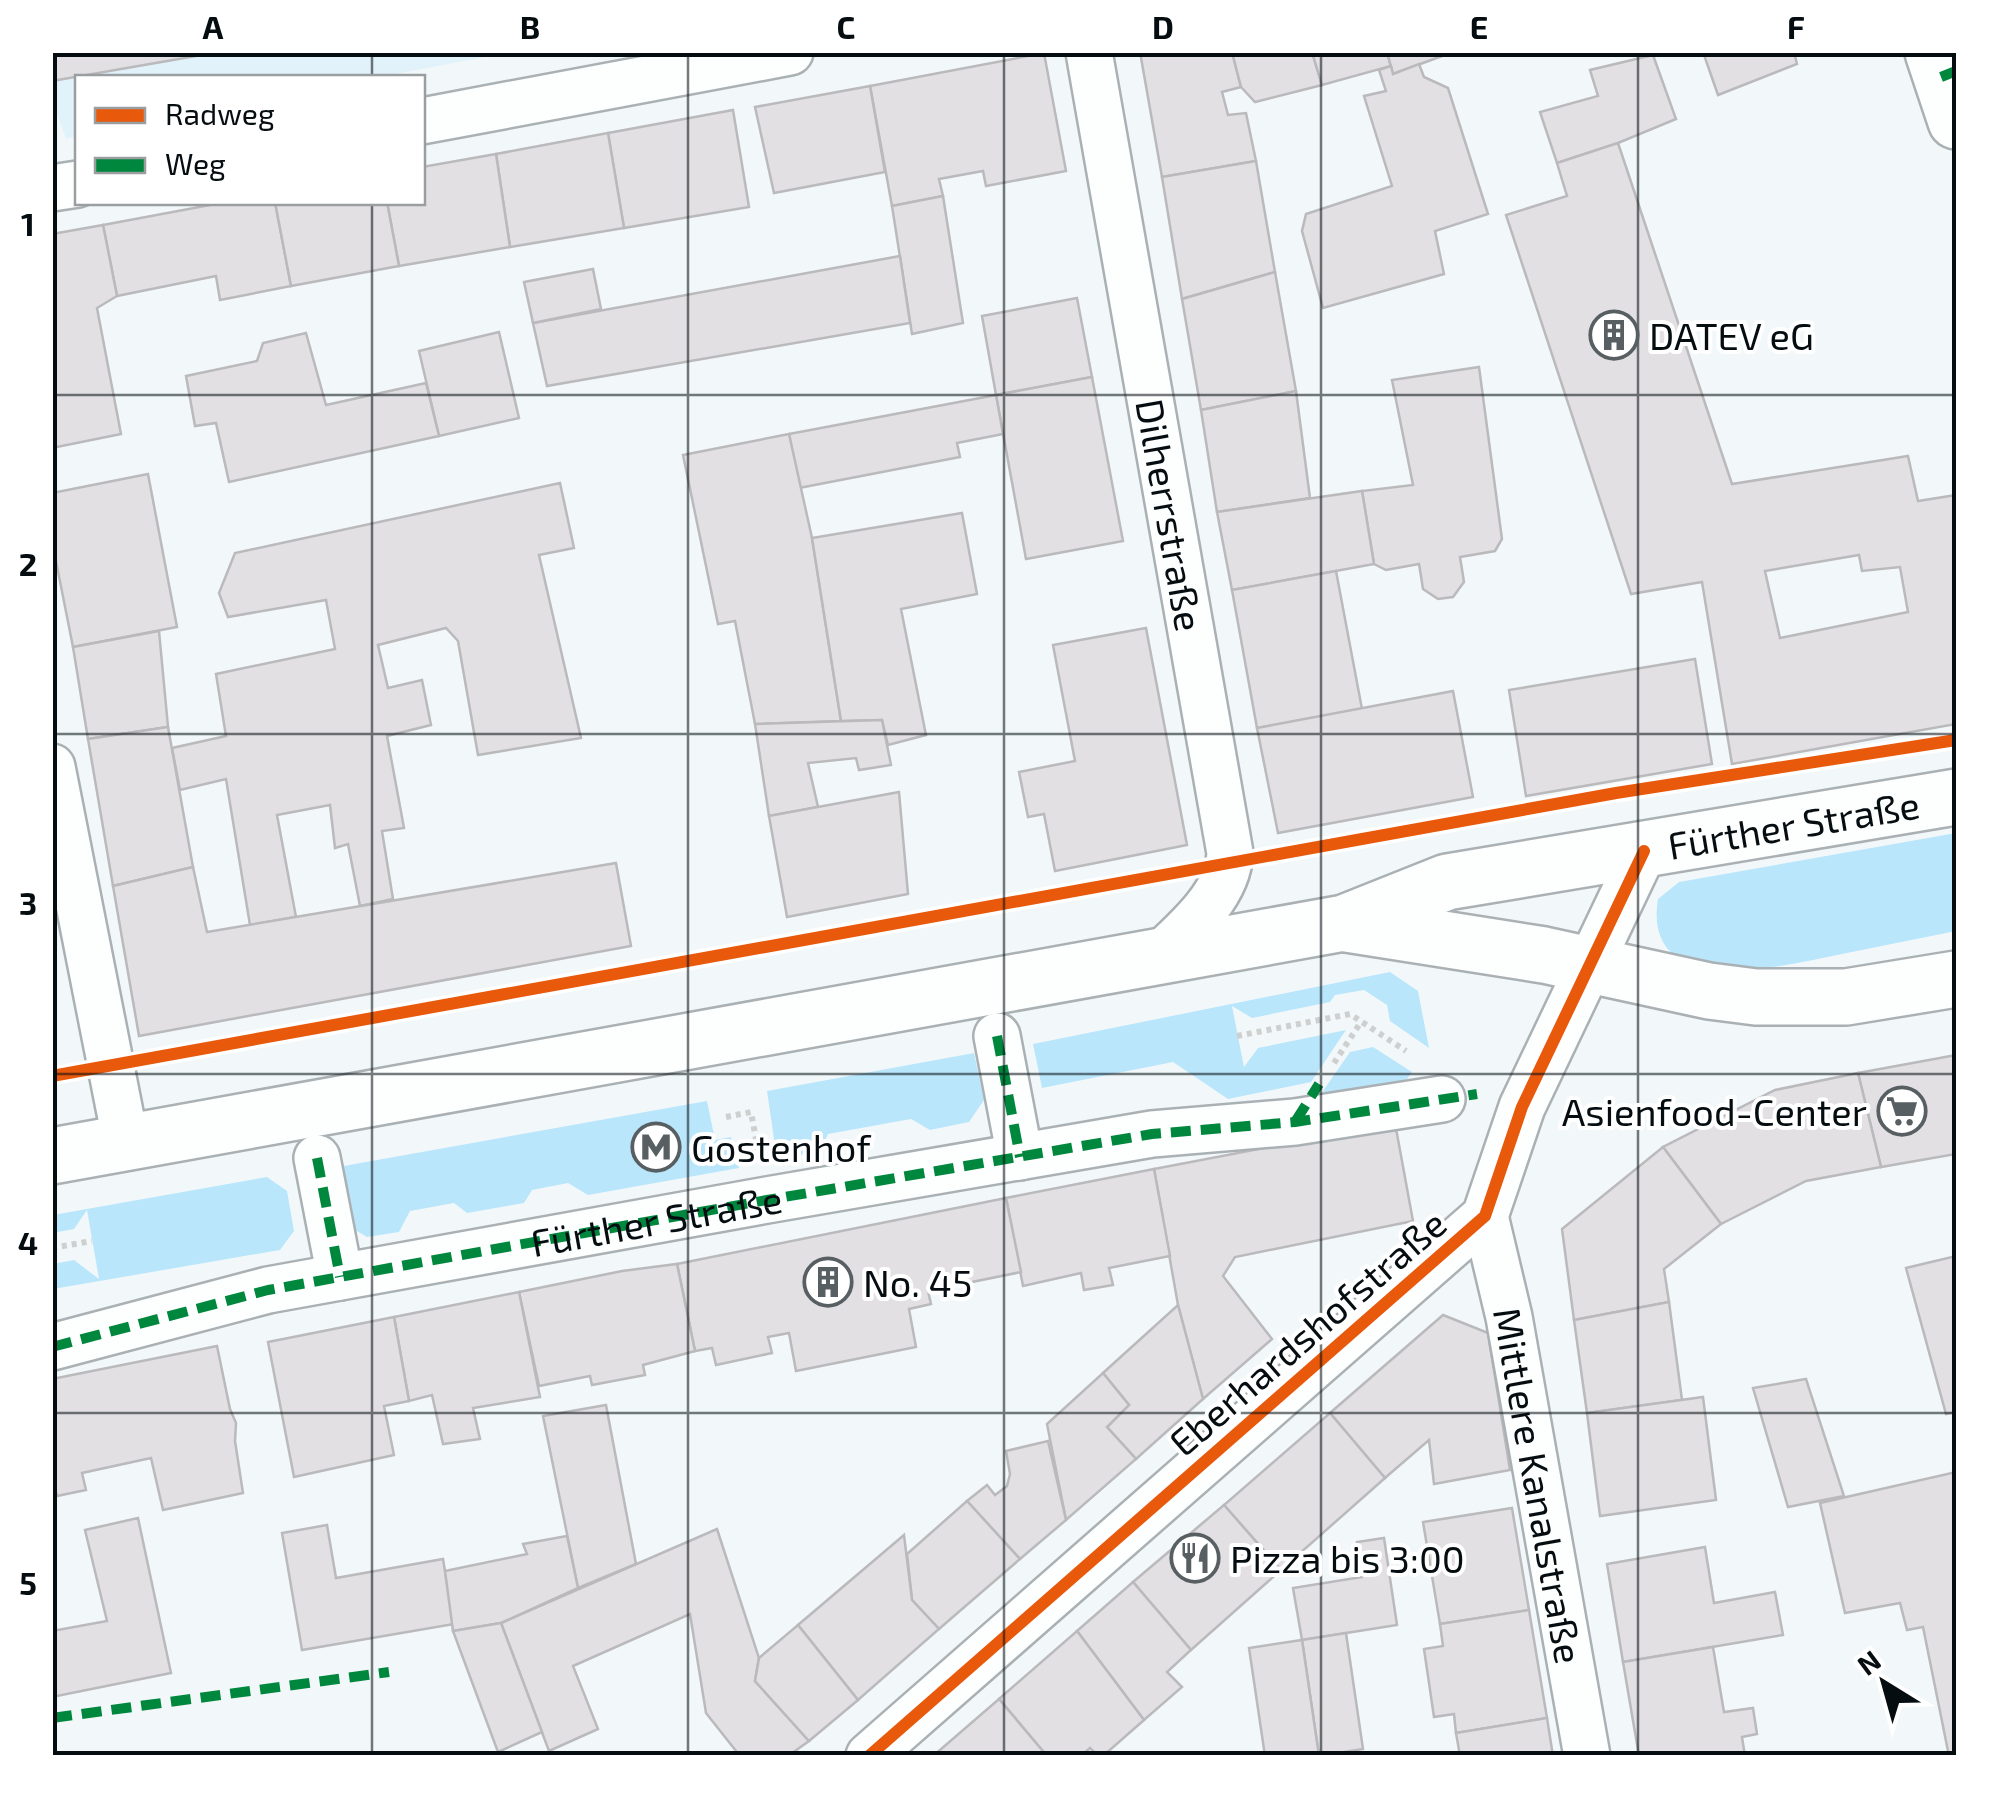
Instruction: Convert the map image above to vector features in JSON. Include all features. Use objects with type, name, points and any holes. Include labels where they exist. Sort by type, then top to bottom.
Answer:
[{"type":"main road","name":"Fürther Straße","points":[[52,1156],[1344,923],[1447,882],[1956,797]]},
{"type":"main road","name":"Fürther Straße","points":[[1344,923],[1591,965],[1709,991],[1792,1000],[1846,997],[1956,979]]},
{"type":"street","points":[[425,120],[605,70],[790,52]]},
{"type":"street","name":"Dilherrstraße","points":[[1089,52],[1230,853],[1207,906],[1160,956]]},
{"type":"street","points":[[52,767],[126,1143]]},
{"type":"street","name":"Eberhardshofstraße","points":[[869,1756],[1485,1216],[1522,1107],[1644,851]]},
{"type":"street","points":[[997,1036],[1020,1157]]},
{"type":"street","points":[[1295,1122],[1331,1066]]},
{"type":"street","name":"Fürther Straße","points":[[52,1347],[268,1290],[1152,1134],[1295,1122],[1431,1080]]},
{"type":"street","points":[[317,1158],[340,1277]]},
{"type":"street","name":"Mittlere Kanalstraße","points":[[1485,1216],[1509,1316],[1587,1756]]},
{"type":"path","points":[[1237,1036],[1350,1014],[1431,1080]]},
{"type":"path","points":[[1331,1066],[1362,1022]]},
{"type":"path","points":[[726,1116],[751,1112]]},
{"type":"path","points":[[52,1248],[92,1241]]},
{"type":"shaded area","points":[[53,53],[507,53],[390,75],[75,75],[75,137],[66,139],[53,103]]},
{"type":"shaded area","points":[[1956,833],[1956,931],[1788,965],[1723,970],[1694,965],[1672,953],[1659,932],[1658,899],[1679,882]]},
{"type":"shaded area","points":[[1390,972],[1418,991],[1429,1048],[1390,1021],[1387,1005],[1364,990],[1335,995],[1330,1002],[1252,1018],[1232,1006],[1244,1067],[1258,1048],[1346,1030],[1311,1082],[1228,1099],[1173,1062],[1042,1088],[1033,1044]]},
{"type":"shaded area","points":[[1373,1047],[1412,1072],[1407,1079],[1331,1097],[1323,1091],[1350,1052]]},
{"type":"shaded area","points":[[974,1053],[984,1100],[969,1122],[930,1130],[911,1119],[828,1134],[820,1151],[777,1159],[767,1091]]},
{"type":"shaded area","points":[[707,1101],[715,1140],[731,1137],[739,1168],[588,1195],[568,1183],[532,1190],[524,1203],[467,1213],[454,1203],[410,1211],[399,1232],[367,1237],[350,1227],[338,1167]]},
{"type":"shaded area","points":[[267,1177],[287,1191],[294,1231],[280,1250],[53,1289],[53,1264],[74,1260],[99,1279],[87,1210],[74,1229],[53,1233],[53,1215]]},
{"type":"building","points":[[52,52],[219,52],[75,75],[52,81]]},
{"type":"building","points":[[1140,52],[1232,52],[1241,87],[1222,92],[1228,115],[1246,113],[1256,161],[1162,177]]},
{"type":"building","points":[[1232,52],[1312,52],[1322,85],[1255,102],[1241,87]]},
{"type":"building","points":[[1312,52],[1387,52],[1391,66],[1322,85]]},
{"type":"building","points":[[1387,52],[1453,52],[1393,74]]},
{"type":"building","points":[[1703,52],[1794,52],[1797,64],[1718,95]]},
{"type":"building","points":[[1044,53],[1066,171],[986,186],[983,171],[939,179],[943,196],[892,206],[870,86]]},
{"type":"building","points":[[1653,55],[1676,119],[1557,163],[1540,112],[1598,96],[1590,70]]},
{"type":"building","points":[[1419,64],[1424,77],[1448,88],[1488,214],[1435,231],[1444,274],[1323,308],[1302,231],[1306,214],[1392,186],[1364,96],[1386,91],[1379,70],[1391,66],[1393,74]]},
{"type":"building","points":[[870,86],[885,172],[774,193],[755,107]]},
{"type":"building","points":[[733,110],[749,207],[624,228],[608,133]]},
{"type":"building","points":[[608,133],[624,228],[510,247],[496,154]]},
{"type":"building","name":"DATEV eG","points":[[1618,143],[1732,484],[1908,456],[1918,501],[1956,495],[1956,724],[1732,764],[1702,582],[1631,594],[1506,215],[1567,196],[1557,163]],"holes":[[[1859,555],[1862,571],[1900,567],[1908,612],[1780,638],[1765,571]]]},
{"type":"building","points":[[496,154],[510,247],[399,266],[388,205],[425,205],[425,166]]},
{"type":"building","points":[[1256,161],[1275,272],[1182,299],[1162,177]]},
{"type":"building","points":[[943,196],[963,323],[912,334],[892,206]]},
{"type":"building","points":[[210,205],[276,205],[291,286],[220,300],[216,276],[117,296],[103,225]]},
{"type":"building","points":[[276,205],[388,205],[399,266],[291,286]]},
{"type":"building","points":[[103,225],[117,296],[97,308],[121,434],[52,448],[52,234]]},
{"type":"building","points":[[900,256],[910,323],[547,386],[533,323]]},
{"type":"building","points":[[593,269],[601,309],[533,323],[524,282]]},
{"type":"building","points":[[1275,272],[1296,391],[1201,410],[1182,299]]},
{"type":"building","points":[[1077,298],[1092,377],[996,395],[982,316]]},
{"type":"building","points":[[499,332],[519,418],[439,436],[419,351]]},
{"type":"building","points":[[306,333],[326,405],[426,383],[439,436],[229,482],[216,423],[195,426],[186,376],[257,361],[263,343]]},
{"type":"building","points":[[1479,367],[1502,539],[1495,551],[1460,557],[1464,582],[1453,597],[1438,599],[1423,589],[1419,564],[1386,570],[1374,564],[1362,491],[1413,485],[1392,380]]},
{"type":"building","points":[[1092,377],[1123,541],[1026,559],[996,395]]},
{"type":"building","points":[[1296,391],[1310,498],[1217,512],[1201,410]]},
{"type":"building","points":[[996,395],[1003,434],[957,443],[960,457],[799,488],[789,434]]},
{"type":"building","points":[[789,434],[812,538],[841,721],[755,724],[735,621],[718,624],[683,455]]},
{"type":"building","points":[[148,474],[177,627],[73,647],[52,541],[52,493]]},
{"type":"building","points":[[560,483],[574,548],[539,555],[581,738],[478,755],[458,641],[446,628],[378,645],[388,688],[422,680],[431,725],[387,736],[404,828],[382,831],[393,899],[360,906],[348,844],[335,848],[330,805],[277,815],[296,917],[250,925],[226,779],[180,790],[172,748],[226,736],[216,674],[335,649],[326,600],[228,617],[219,593],[235,553]]},
{"type":"building","points":[[1362,491],[1374,564],[1232,590],[1217,512]]},
{"type":"building","points":[[962,513],[977,594],[901,609],[926,735],[888,745],[882,720],[841,721],[812,538]]},
{"type":"building","points":[[1336,571],[1362,709],[1257,728],[1232,590]]},
{"type":"building","points":[[1146,628],[1187,845],[1055,871],[1044,814],[1028,817],[1019,772],[1075,761],[1053,645]]},
{"type":"building","points":[[159,631],[168,727],[88,739],[73,647]]},
{"type":"building","points":[[1695,659],[1712,764],[1526,796],[1509,690]]},
{"type":"building","points":[[1453,691],[1473,797],[1278,833],[1257,728]]},
{"type":"building","points":[[882,720],[891,765],[859,770],[856,758],[808,763],[818,807],[769,816],[755,724]]},
{"type":"building","points":[[168,727],[193,867],[113,886],[88,739]]},
{"type":"building","points":[[899,792],[908,894],[787,917],[769,816]]},
{"type":"building","points":[[616,863],[631,946],[139,1036],[113,886],[193,867],[207,932]]},
{"type":"building","points":[[1956,1055],[1956,1154],[1881,1167],[1858,1073]]},
{"type":"building","points":[[1858,1073],[1881,1167],[1806,1181],[1721,1224],[1663,1147],[1775,1090]]},
{"type":"building","points":[[1395,1123],[1413,1221],[1235,1257],[1223,1276],[1272,1339],[1203,1399],[1178,1305],[1154,1169]]},
{"type":"building","points":[[1663,1147],[1721,1224],[1664,1269],[1669,1302],[1574,1320],[1562,1229]]},
{"type":"building","points":[[1154,1169],[1170,1256],[1109,1268],[1113,1285],[1084,1290],[1081,1273],[1023,1286],[1006,1198]]},
{"type":"building","name":"No. 45","points":[[1006,1198],[1021,1272],[928,1291],[931,1304],[909,1309],[916,1347],[796,1371],[789,1333],[768,1337],[772,1353],[716,1365],[712,1348],[695,1351],[677,1264]]},
{"type":"building","points":[[1956,1256],[1956,1412],[1946,1414],[1906,1268]]},
{"type":"building","points":[[677,1264],[695,1351],[643,1365],[645,1375],[592,1385],[590,1376],[539,1386],[519,1292]]},
{"type":"building","points":[[519,1292],[540,1397],[473,1408],[480,1439],[443,1444],[432,1395],[409,1401],[394,1317]]},
{"type":"building","points":[[1669,1302],[1682,1400],[1587,1413],[1574,1320]]},
{"type":"building","points":[[1178,1305],[1203,1399],[1136,1459],[1107,1427],[1129,1405],[1103,1373]]},
{"type":"building","points":[[1443,1315],[1488,1333],[1510,1470],[1434,1484],[1429,1440],[1385,1478],[1330,1413]]},
{"type":"building","points":[[394,1317],[409,1401],[384,1406],[394,1455],[294,1477],[268,1342]]},
{"type":"building","points":[[217,1346],[236,1423],[243,1493],[163,1510],[151,1458],[82,1473],[86,1490],[57,1496],[52,1479],[52,1379]]},
{"type":"building","points":[[1103,1373],[1129,1405],[1107,1427],[1136,1459],[1066,1520],[1047,1424]]},
{"type":"building","points":[[1806,1379],[1844,1496],[1788,1507],[1753,1388]]},
{"type":"building","points":[[1703,1397],[1716,1500],[1600,1516],[1587,1413]]},
{"type":"building","points":[[606,1405],[636,1564],[578,1588],[543,1416]]},
{"type":"building","points":[[1330,1413],[1385,1478],[1281,1570],[1224,1505]]},
{"type":"building","points":[[1048,1441],[1066,1520],[1020,1559],[967,1501],[987,1485],[995,1495],[1007,1486],[1010,1474],[1006,1451]]},
{"type":"building","points":[[1956,1472],[1956,1756],[1949,1756],[1923,1627],[1907,1630],[1900,1603],[1845,1613],[1820,1503]]},
{"type":"building","points":[[967,1501],[1020,1559],[939,1629],[912,1600],[907,1554]]},
{"type":"building","points":[[1224,1505],[1281,1570],[1191,1650],[1133,1582]]},
{"type":"building","points":[[1512,1508],[1529,1610],[1440,1624],[1423,1522]]},
{"type":"building","points":[[138,1518],[171,1673],[52,1697],[52,1631],[107,1621],[85,1530]]},
{"type":"building","points":[[327,1525],[336,1578],[443,1559],[454,1624],[302,1650],[282,1533]]},
{"type":"building","points":[[717,1529],[759,1658],[755,1681],[809,1741],[788,1756],[740,1756],[706,1713],[690,1614],[573,1666],[598,1729],[549,1751],[501,1623]]},
{"type":"building","points":[[904,1535],[912,1600],[939,1629],[858,1700],[798,1625]]},
{"type":"building","points":[[567,1536],[578,1588],[501,1623],[453,1631],[445,1571],[527,1554],[523,1544]]},
{"type":"building","points":[[1384,1538],[1397,1625],[1302,1640],[1293,1588],[1362,1577],[1357,1542]]},
{"type":"building","points":[[1705,1547],[1714,1603],[1775,1592],[1783,1635],[1623,1662],[1607,1564]]},
{"type":"building","points":[[1133,1582],[1191,1650],[1167,1672],[1182,1687],[1144,1720],[1077,1631]]},
{"type":"building","points":[[1529,1610],[1547,1718],[1456,1733],[1454,1714],[1434,1717],[1424,1649],[1443,1646],[1440,1624]]},
{"type":"building","points":[[501,1623],[542,1732],[498,1752],[453,1631]]},
{"type":"building","points":[[798,1625],[858,1700],[809,1741],[755,1681],[759,1658]]},
{"type":"building","points":[[1077,1631],[1144,1720],[1103,1756],[1090,1748],[1081,1756],[1047,1756],[999,1699]]},
{"type":"building","points":[[1346,1633],[1363,1749],[1319,1756],[1302,1640]]},
{"type":"building","points":[[1302,1640],[1319,1756],[1265,1756],[1249,1648]]},
{"type":"building","points":[[1713,1647],[1724,1712],[1753,1708],[1757,1734],[1742,1737],[1745,1756],[1639,1756],[1623,1662]]},
{"type":"building","points":[[999,1699],[1047,1756],[933,1756]]},
{"type":"building","points":[[1547,1718],[1553,1756],[1460,1756],[1456,1733]]},
{"type":"marked path","points":[[1941,77],[1956,71]]},
{"type":"marked path","points":[[997,1036],[1020,1157]]},
{"type":"marked path","points":[[1295,1122],[1319,1084]]},
{"type":"marked path","points":[[52,1347],[268,1290],[767,1200],[1152,1134],[1295,1122],[1477,1094]]},
{"type":"marked path","points":[[317,1158],[340,1277]]},
{"type":"marked path","points":[[52,1718],[389,1672]]},
{"type":"cycle path","points":[[52,1076],[1616,793],[1956,740]]},
{"type":"cycle path","points":[[869,1756],[1485,1216],[1522,1107],[1644,851]]},
{"type":"place","name":"DATEV eG","points":[[1614,335]]},
{"type":"place","name":"Asienfood-Center","points":[[1902,1111]]},
{"type":"place","name":"Gostenhof","points":[[656,1147]]},
{"type":"place","name":"No. 45","points":[[828,1282]]},
{"type":"place","name":"Pizza bis 3:00","points":[[1195,1558]]}]
